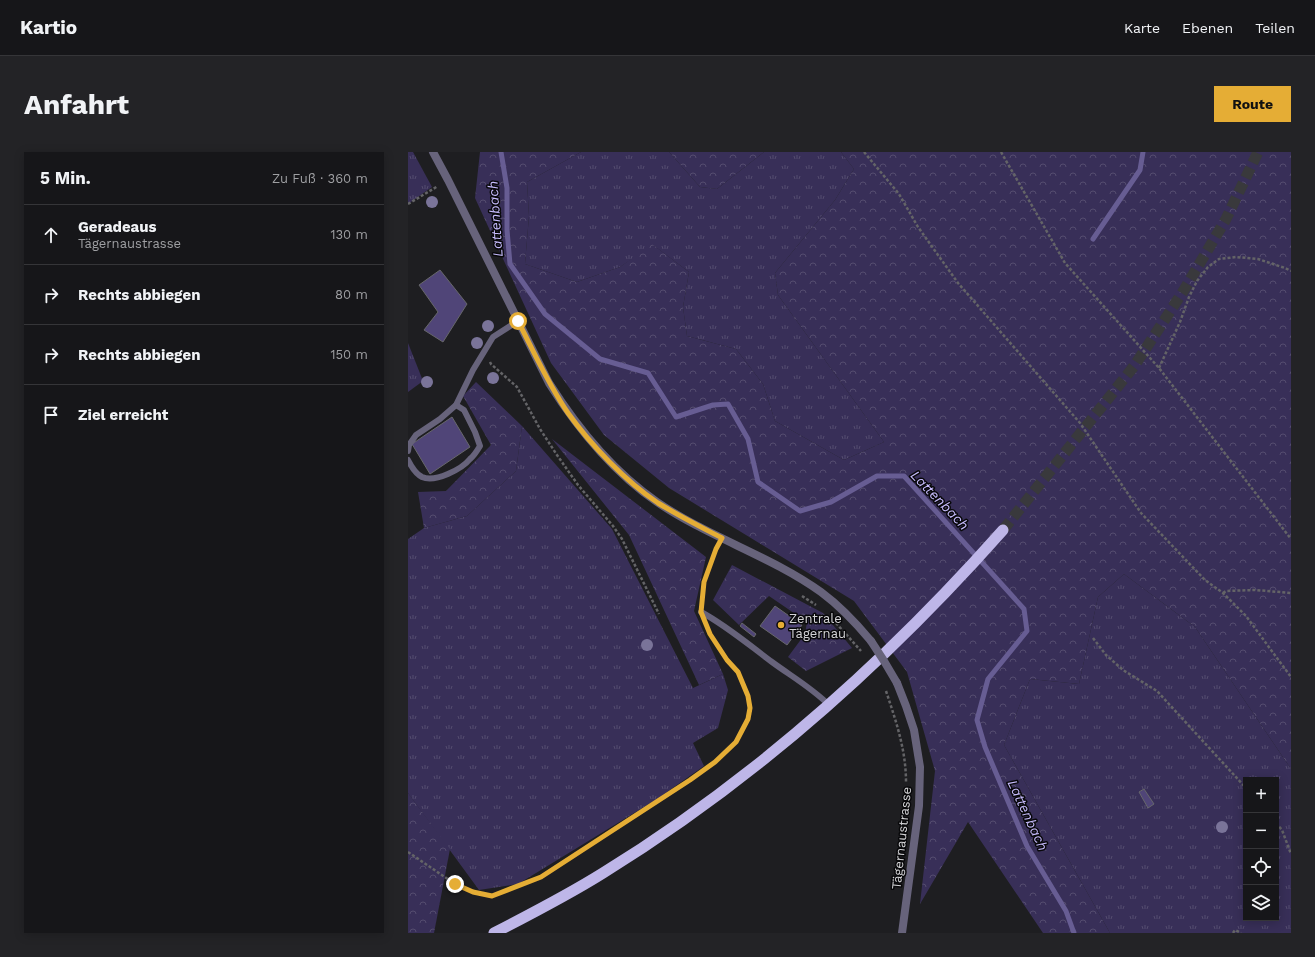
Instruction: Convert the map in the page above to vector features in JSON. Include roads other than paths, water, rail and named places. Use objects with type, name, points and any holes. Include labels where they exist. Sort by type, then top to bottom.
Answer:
[{"type":"highway","points":[[494,933],[603,873],[692,814],[753,769],[874,665],[922,618],[1003,530]]},
{"type":"street","name":"Tägernaustrasse","points":[[433,152],[550,383],[568,412],[590,441],[632,483],[657,502],[683,518],[792,574],[822,592],[849,616],[871,641],[884,661],[897,684],[906,706],[914,730],[920,767],[919,806],[902,933]]},
{"type":"lane","points":[[408,451],[409,444],[416,435],[440,419],[456,405],[473,370],[493,337],[518,321]]},
{"type":"lane","points":[[408,460],[411,466],[422,477],[435,479],[452,473],[470,460],[480,446],[464,410],[456,405]]},
{"type":"lane","points":[[701,612],[717,621],[818,694],[829,705]]},
{"type":"waterway","name":"Lattenbach","points":[[501,152],[507,188],[507,230],[510,264],[545,314],[600,359],[648,373],[676,417],[713,405],[728,404],[748,439],[758,482],[800,511],[831,502],[877,476],[904,476],[1024,609],[1027,631],[988,679],[977,720],[985,747],[1027,846],[1066,911],[1074,933]]},
{"type":"waterway","points":[[1093,239],[1140,170],[1143,152]]},
{"type":"tunnel","points":[[1003,530],[1135,365],[1184,290],[1226,219],[1258,152]]},
{"type":"place","name":"Zentrale Tägernau","points":[[781,625]]}]
